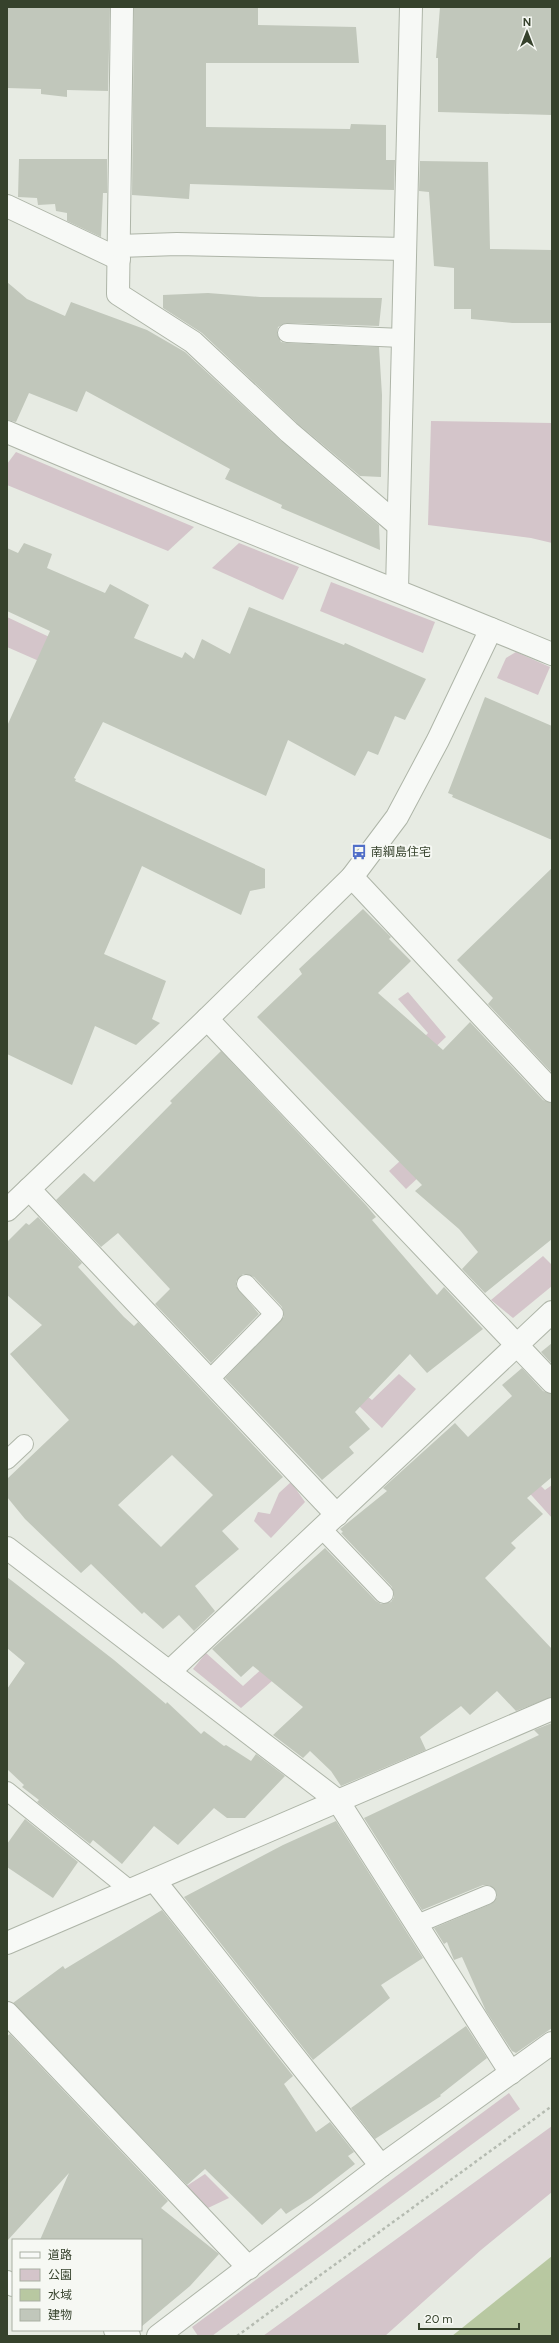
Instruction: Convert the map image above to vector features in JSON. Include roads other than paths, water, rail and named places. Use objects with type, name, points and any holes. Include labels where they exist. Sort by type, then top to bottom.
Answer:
[{"type":"street","points":[[122,7],[118,294],[193,342],[289,432],[398,525]]},
{"type":"street","points":[[397,590],[411,7]]},
{"type":"street","points":[[7,206],[119,253],[177,244],[405,249]]},
{"type":"street","points":[[7,432],[127,483],[397,590],[552,654]]},
{"type":"street","points":[[7,1210],[207,1019],[352,877],[397,818],[438,740],[491,629]]},
{"type":"street","points":[[352,877],[552,1091]]},
{"type":"street","points":[[207,1019],[552,1382]]},
{"type":"street","points":[[29,1189],[209,1380],[330,1522]]},
{"type":"street","points":[[169,1672],[552,1312]]},
{"type":"street","points":[[7,1548],[338,1800],[511,2073]]},
{"type":"street","points":[[7,1943],[552,1709]]},
{"type":"street","points":[[154,1880],[381,2166]]},
{"type":"street","points":[[7,2013],[249,2268]]},
{"type":"street","points":[[158,2336],[381,2166],[552,2043]]},
{"type":"street","points":[[117,2331],[129,2336]]},
{"type":"lane","points":[[287,333],[402,338]]},
{"type":"lane","points":[[209,1380],[274,1314],[246,1284]]},
{"type":"lane","points":[[7,1460],[24,1444]]},
{"type":"lane","points":[[330,1522],[384,1594]]},
{"type":"lane","points":[[7,1791],[130,1890]]},
{"type":"lane","points":[[417,1924],[487,1895]]},
{"type":"water","points":[[552,2256],[552,2336],[452,2336]]},
{"type":"place","name":"南綱島住宅","points":[[359,852]]}]
